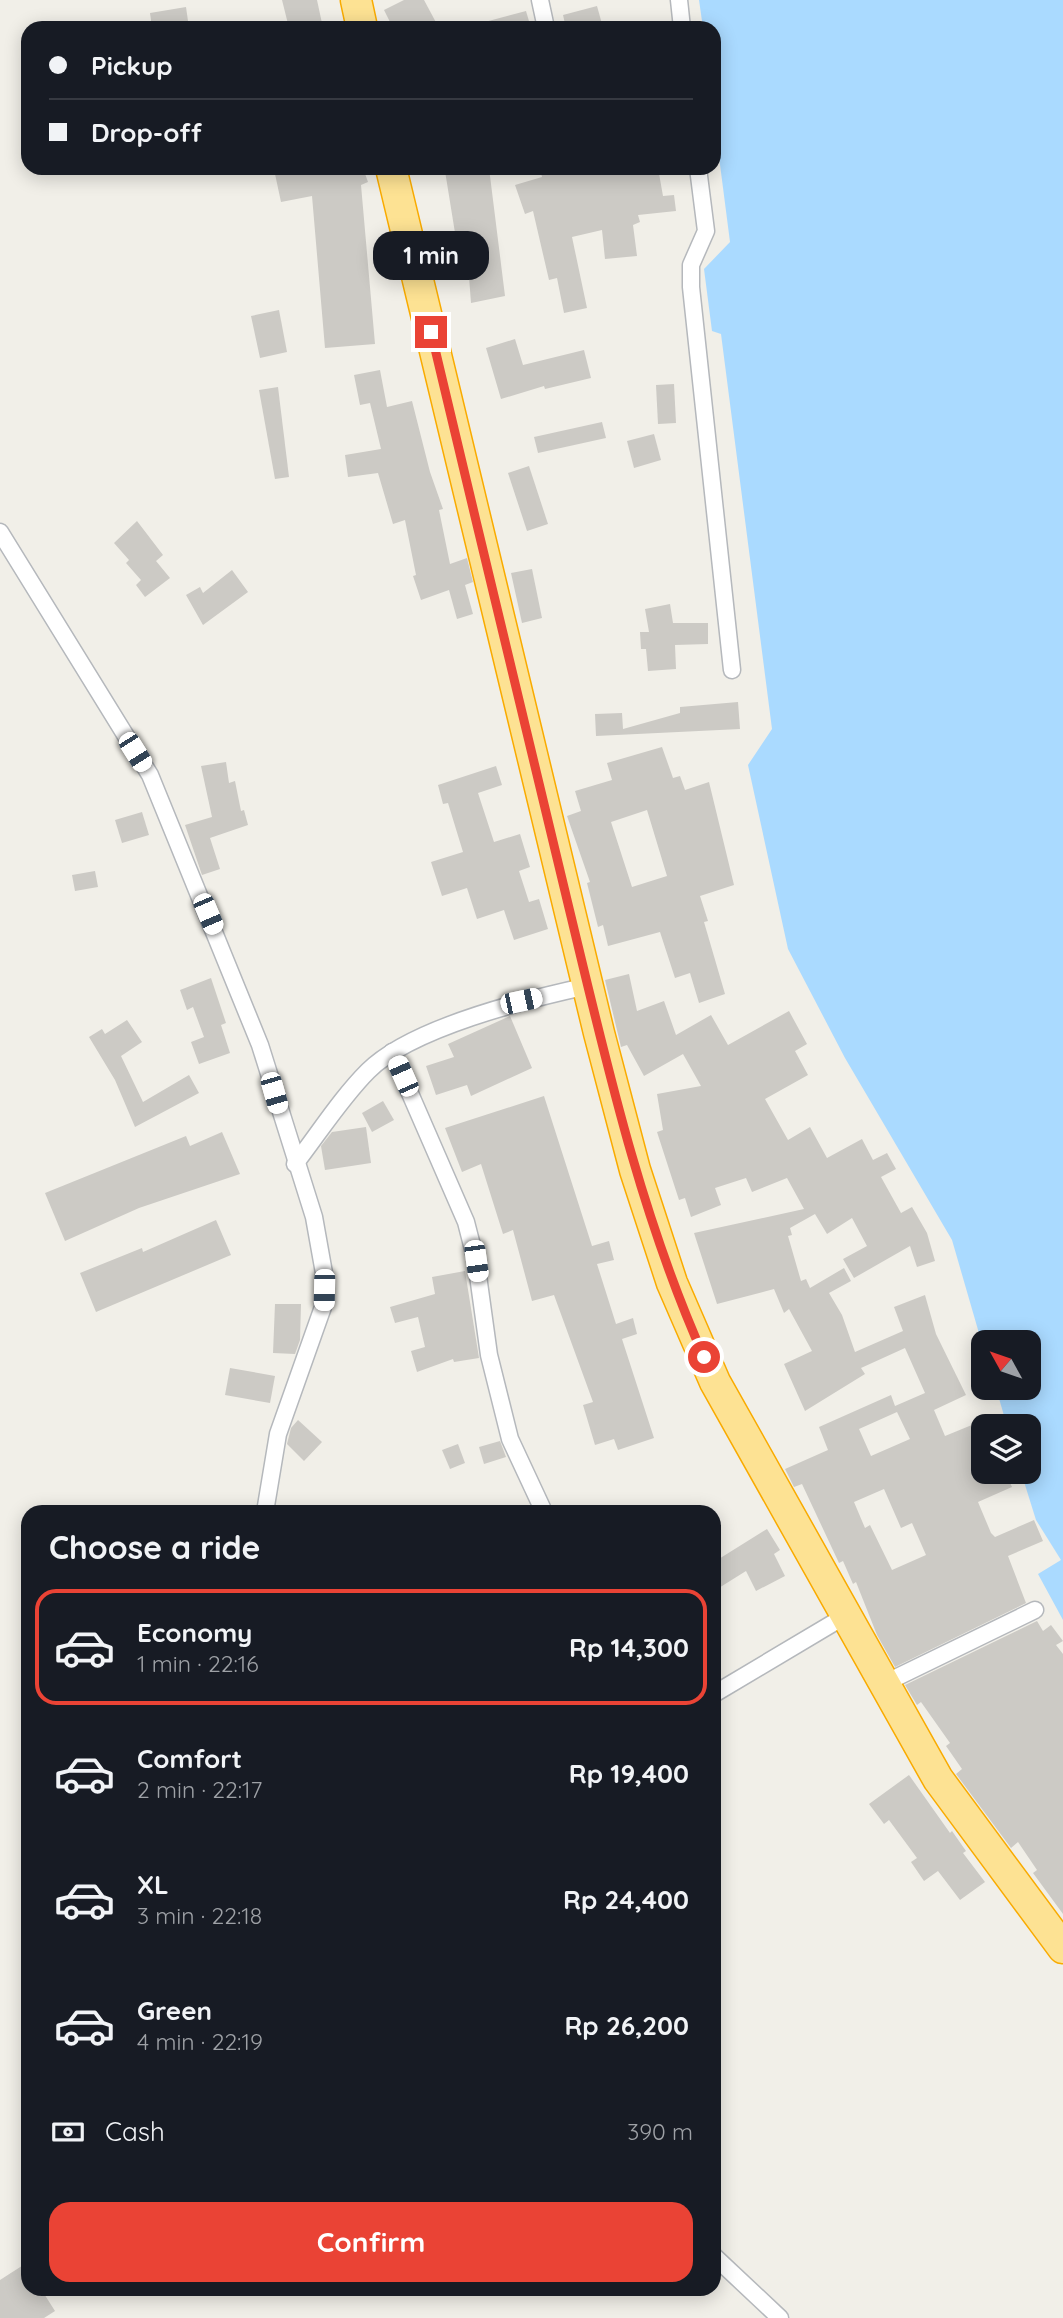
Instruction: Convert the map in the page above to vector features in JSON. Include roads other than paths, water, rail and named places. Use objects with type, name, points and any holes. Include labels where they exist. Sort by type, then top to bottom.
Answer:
[{"type":"highway","points":[[356,0],[360,21]]},
{"type":"highway","points":[[395,175],[587,986],[635,1170],[672,1283],[715,1382],[938,1779],[1063,1948]]},
{"type":"street","points":[[540,0],[544,21]]},
{"type":"street","points":[[679,0],[681,21]]},
{"type":"street","points":[[699,175],[706,231],[691,265],[691,287],[732,670]]},
{"type":"street","points":[[0,532],[150,775],[260,1045],[295,1164],[314,1217],[324,1273],[323,1307],[278,1434],[266,1505]]},
{"type":"street","points":[[295,1164],[369,1070],[392,1052],[521,1001],[587,986]]},
{"type":"street","points":[[392,1052],[466,1222],[476,1261],[489,1355],[510,1439],[541,1505]]},
{"type":"street","points":[[883,1684],[1035,1610]]},
{"type":"street","points":[[721,1690],[845,1616]]},
{"type":"street","points":[[721,2263],[780,2318]]},
{"type":"water","points":[[699,0],[1063,0],[1063,1620],[1038,1574],[1061,1560],[1036,1520],[1025,1484],[1041,1484],[1041,1414],[1004,1414],[999,1400],[1041,1400],[1041,1330],[978,1330],[952,1240],[845,1058],[788,949],[748,765],[772,729],[721,334],[712,331],[704,269],[730,242],[721,172],[721,21],[702,21]]}]
